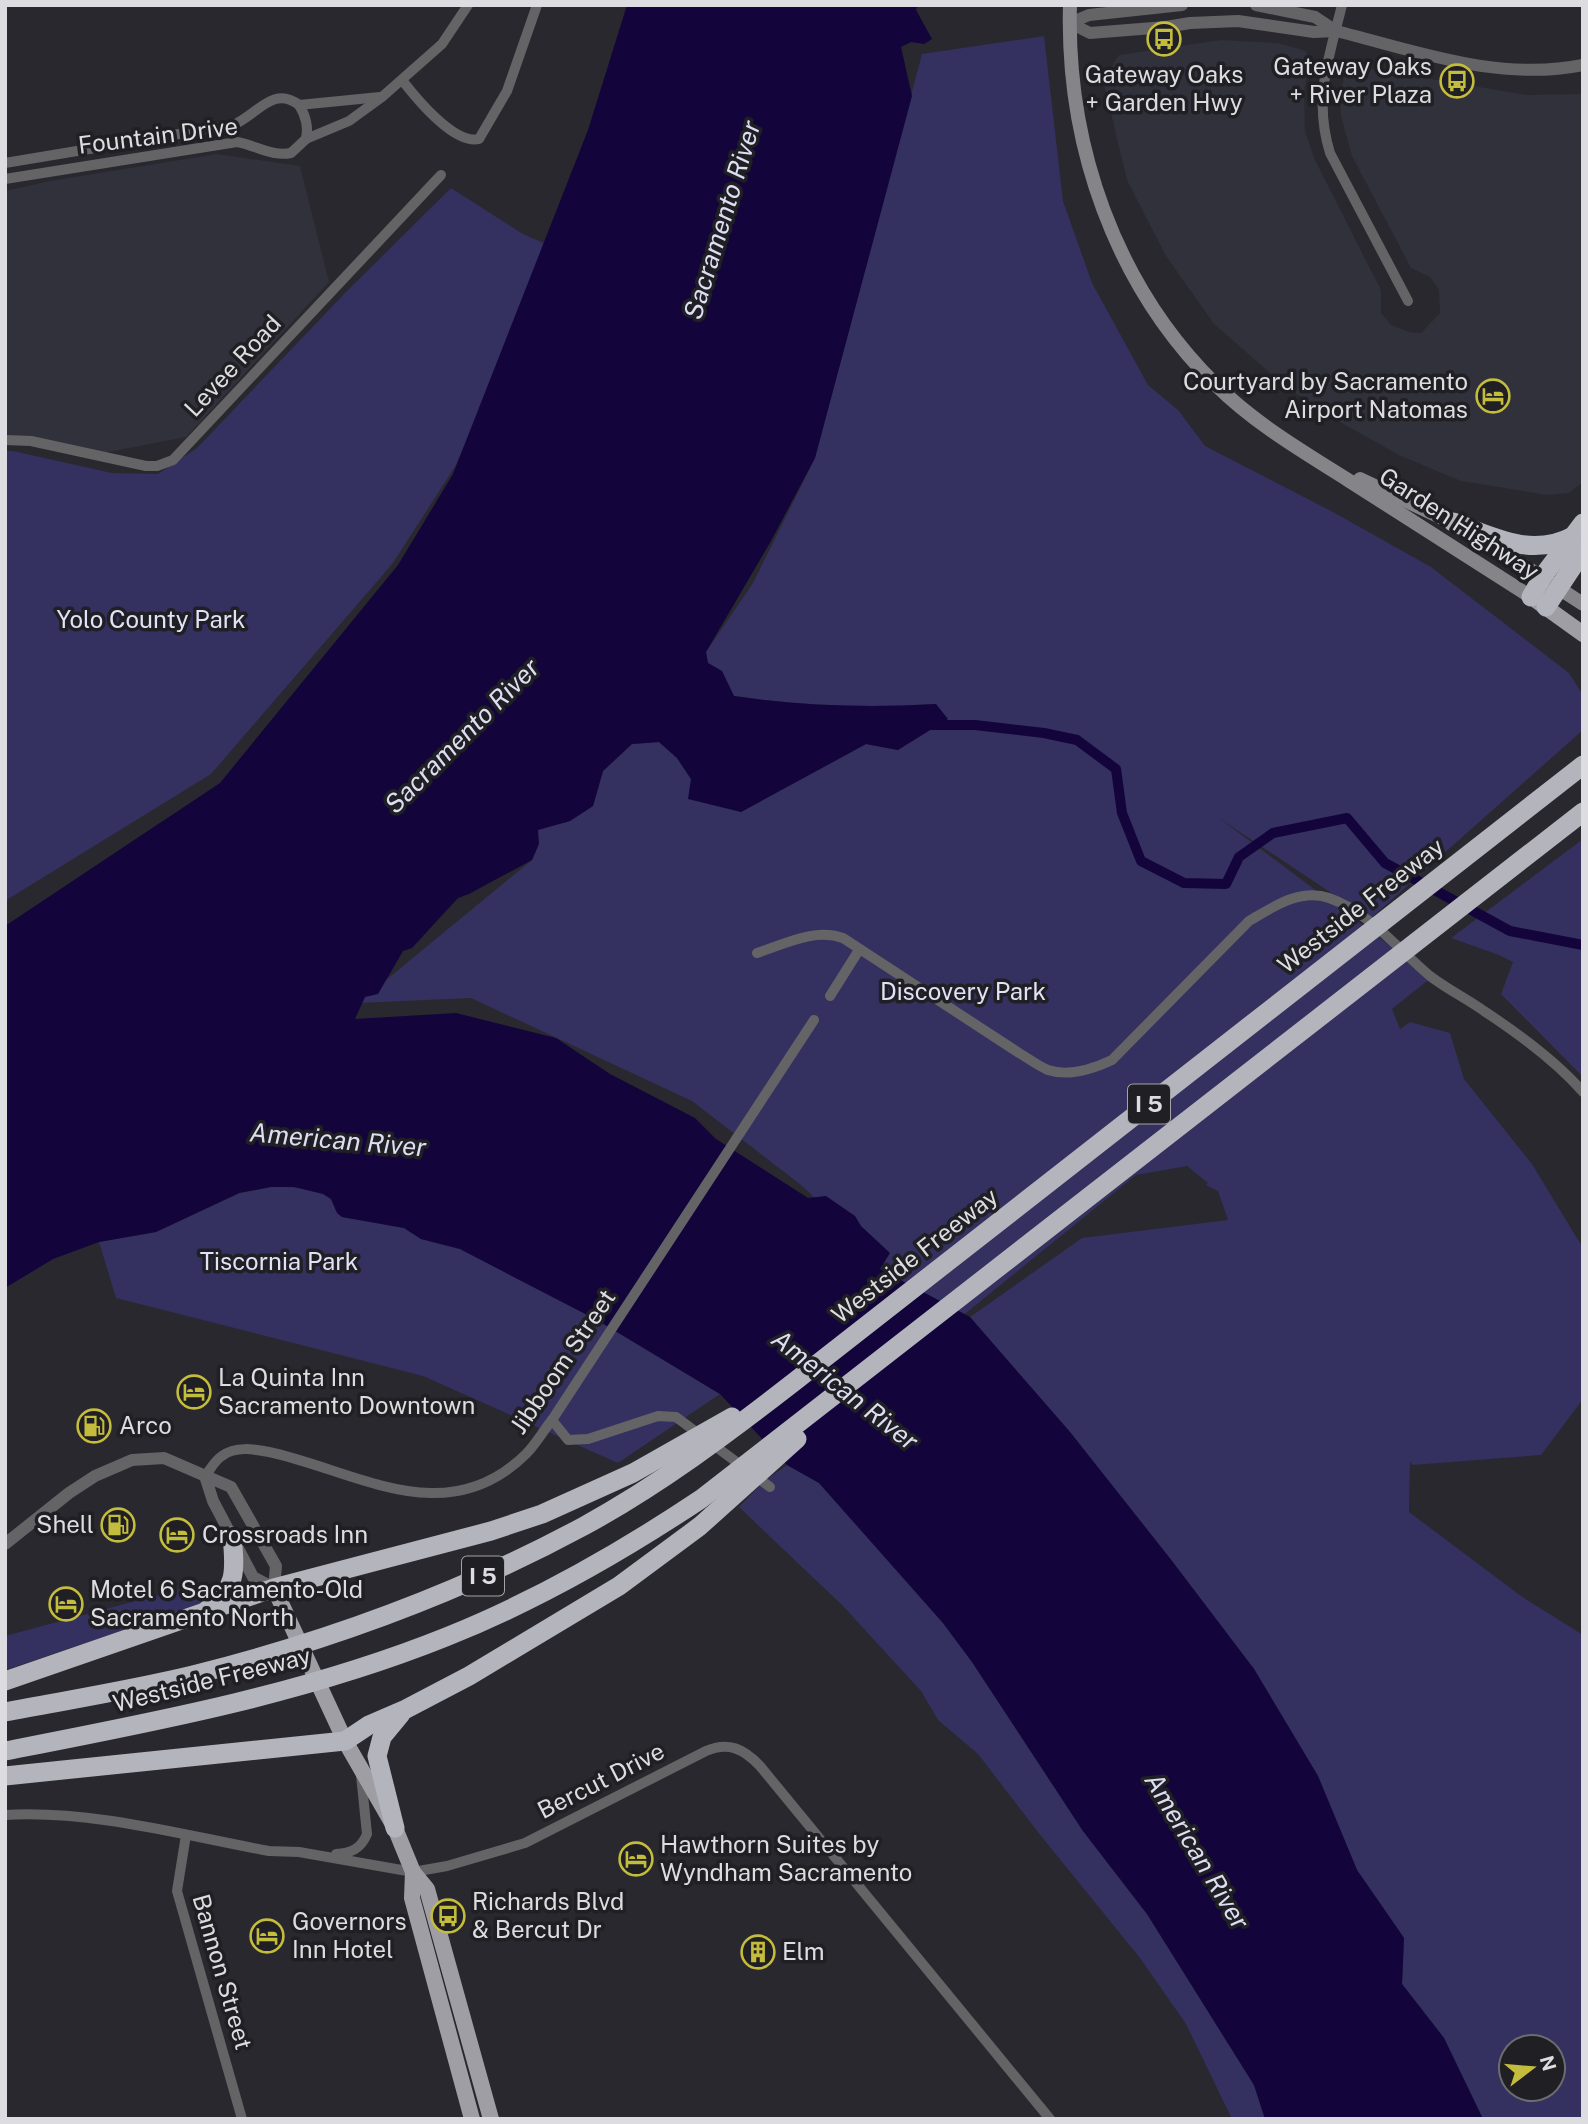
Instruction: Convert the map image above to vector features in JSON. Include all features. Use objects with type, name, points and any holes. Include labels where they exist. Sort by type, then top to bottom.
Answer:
[{"type":"highway","points":[[1453,522],[1527,547],[1550,545],[1580,537]]},
{"type":"highway","points":[[1538,602],[1580,537]]},
{"type":"highway","points":[[1504,825],[1583,754]]},
{"type":"highway","name":"Westside Freeway","points":[[5,1712],[193,1675],[390,1615],[534,1552],[632,1498],[710,1446],[794,1382],[1583,765]]},
{"type":"highway","name":"Westside Freeway","points":[[5,1751],[173,1718],[261,1697],[360,1667],[444,1638],[499,1614],[574,1577],[654,1530],[701,1499],[904,1343],[1583,813]]},
{"type":"highway","points":[[1552,837],[1583,818]]},
{"type":"highway","points":[[5,1776],[345,1741],[369,1725],[469,1676],[583,1610],[649,1565],[700,1526],[904,1343]]},
{"type":"highway","points":[[5,1681],[197,1617],[274,1588],[491,1531],[587,1495],[633,1473],[794,1382]]},
{"type":"highway","points":[[197,1617],[222,1599],[232,1581],[232,1536]]},
{"type":"highway","points":[[395,1828],[377,1756],[378,1745],[387,1729],[406,1709]]},
{"type":"main road","name":"Garden Highway","points":[[1070,5],[1069,45],[1075,103],[1090,169],[1109,226],[1137,282],[1173,338],[1216,385],[1274,432],[1538,602],[1583,634]]},
{"type":"main road","name":"Garden Highway","points":[[1308,454],[1453,522],[1583,604]]},
{"type":"main road","points":[[274,1588],[345,1741],[395,1828],[414,1872],[427,1889],[491,2119]]},
{"type":"main road","points":[[414,1872],[411,1898],[472,2119]]},
{"type":"street","name":"Fountain Drive","points":[[5,179],[237,142],[284,154],[296,150],[306,139],[349,121],[382,97],[442,44],[468,5]]},
{"type":"street","points":[[402,80],[441,122],[463,138],[472,141],[479,139],[508,91],[537,5]]},
{"type":"street","points":[[1070,23],[1089,15],[1182,5]]},
{"type":"street","points":[[1256,5],[1315,17],[1336,31]]},
{"type":"street","points":[[1342,5],[1322,89],[1325,137],[1330,153],[1408,301]]},
{"type":"street","points":[[1070,23],[1090,33],[1238,21],[1314,33],[1336,31],[1492,69],[1542,71],[1583,65]]},
{"type":"street","name":"Fountain Drive","points":[[5,163],[233,125],[243,121],[267,101],[279,97],[299,105],[382,97]]},
{"type":"street","points":[[299,105],[307,122],[306,139]]},
{"type":"street","name":"Levee Road","points":[[5,440],[31,440],[146,466],[157,466],[173,460],[442,175]]},
{"type":"street","points":[[757,953],[812,935],[830,934],[843,938],[1018,1053],[1048,1070],[1070,1072],[1094,1068],[1112,1060],[1249,921],[1295,897],[1329,898],[1376,927],[1432,977],[1535,1046],[1583,1092]]},
{"type":"street","points":[[830,996],[859,950]]},
{"type":"street","name":"Jibboom Street","points":[[205,1476],[223,1455],[251,1448],[390,1489],[437,1494],[467,1488],[513,1465],[527,1453],[552,1420],[814,1020]]},
{"type":"street","points":[[552,1420],[562,1433],[571,1434],[578,1440],[669,1415],[684,1422],[770,1487]]},
{"type":"street","points":[[5,1544],[75,1489],[114,1466],[132,1460],[164,1458],[231,1487],[276,1566],[274,1588],[253,1577],[213,1501],[205,1476]]},
{"type":"street","name":"Bercut Drive","points":[[5,1815],[68,1815],[269,1851],[299,1852],[414,1872],[447,1866],[525,1843],[706,1751],[720,1746],[736,1748],[749,1755],[767,1775],[1050,2119]]},
{"type":"street","points":[[318,1855],[350,1853],[363,1842],[367,1828],[360,1769]]},
{"type":"street","name":"Bannon Street","points":[[186,1835],[177,1891],[242,2119]]},
{"type":"shaded area","points":[[1221,40],[1278,43],[1306,51],[1310,61],[1304,92],[1305,131],[1315,160],[1381,290],[1381,313],[1391,325],[1409,332],[1421,333],[1440,313],[1439,290],[1430,277],[1411,268],[1352,156],[1341,116],[1340,99],[1346,65],[1527,95],[1583,94],[1583,482],[1569,493],[1547,495],[1461,481],[1399,455],[1340,422],[1286,387],[1214,324],[1166,256],[1127,180],[1103,80],[1119,55]]},
{"type":"shaded area","points":[[217,154],[300,166],[329,282],[186,437],[103,453],[5,440],[5,191],[50,181]]},
{"type":"green space","name":"Discovery Park","points":[[1044,36],[1063,201],[1092,283],[1148,385],[1178,410],[1205,446],[1333,512],[1431,567],[1569,673],[1583,695],[1583,730],[1370,919],[1219,818],[1432,977],[1392,1009],[1400,1029],[1410,1022],[1450,1033],[1464,1079],[1532,1164],[1583,1248],[1583,1399],[1541,1455],[1412,1465],[1410,1461],[1409,1512],[1521,1596],[1583,1635],[1583,2119],[1483,2119],[1444,2038],[1402,1984],[1404,1938],[1357,1870],[1318,1776],[1254,1669],[1070,1432],[970,1317],[1082,1238],[1228,1220],[1218,1191],[1206,1185],[1208,1183],[1187,1166],[1136,1175],[950,1326],[801,1185],[692,1101],[471,998],[358,1003],[532,860],[537,830],[570,821],[593,806],[603,771],[632,744],[659,742],[677,758],[691,779],[741,812],[866,744],[898,750],[936,704],[835,705],[734,696],[722,672],[708,663],[706,652],[753,583],[815,458],[922,54]]},
{"type":"green space","name":"Yolo County Park","points":[[451,188],[523,234],[548,245],[456,465],[393,563],[211,774],[5,901],[5,451],[112,473],[158,474],[197,448],[346,292]]},
{"type":"green space","points":[[1583,839],[1583,1077],[1501,994],[1513,962],[1451,938]]},
{"type":"green space","name":"Tiscornia Park","points":[[271,1187],[301,1188],[323,1193],[333,1202],[342,1217],[404,1228],[421,1239],[460,1249],[597,1320],[720,1394],[618,1463],[423,1376],[116,1298],[99,1242],[156,1232],[240,1193]]},
{"type":"green space","points":[[787,1465],[819,1483],[943,1623],[972,1662],[1083,1831],[1147,1914],[1254,2085],[1265,2119],[1232,2119],[1186,2024],[1140,1958],[978,1754],[938,1720],[921,1691],[843,1606],[739,1507],[763,1482]]},
{"type":"green space","points":[[195,1585],[202,1604],[5,1670],[5,1636]]},
{"type":"water","points":[[627,5],[918,5],[916,10],[932,39],[924,44],[911,42],[901,47],[912,96],[815,458],[771,541],[706,652],[708,663],[722,671],[734,696],[835,705],[936,704],[948,719],[898,750],[866,744],[741,812],[688,799],[691,779],[677,758],[659,742],[632,744],[603,771],[593,806],[570,821],[538,830],[539,844],[532,860],[458,898],[412,948],[403,951],[378,994],[365,997],[355,1019],[456,1013],[556,1038],[610,1074],[695,1118],[716,1139],[808,1198],[826,1196],[855,1216],[861,1226],[890,1253],[880,1269],[970,1317],[1070,1432],[1254,1669],[1318,1776],[1357,1870],[1404,1938],[1402,1984],[1444,2038],[1483,2119],[1265,2119],[1254,2085],[1147,1914],[1083,1831],[972,1662],[943,1623],[819,1483],[787,1465],[720,1394],[597,1320],[460,1249],[421,1239],[404,1228],[342,1217],[337,1213],[331,1199],[323,1194],[294,1187],[271,1187],[239,1193],[156,1232],[99,1242],[53,1259],[5,1288],[5,926],[220,783],[398,565],[453,474],[588,130]]},
{"type":"waterway","points":[[927,725],[975,725],[1044,733],[1077,740],[1116,769],[1122,813],[1141,861],[1184,883],[1226,884],[1239,857],[1273,833],[1347,818],[1385,863],[1510,931],[1583,945]]},
{"type":"place","name":"Gateway Oaks + Garden Hwy","points":[[1164,39]]},
{"type":"place","name":"Gateway Oaks + River Plaza","points":[[1457,81]]},
{"type":"place","name":"Courtyard by Sacramento Airport Natomas","points":[[1493,396]]},
{"type":"place","name":"La Quinta Inn Sacramento Downtown","points":[[194,1392]]},
{"type":"place","name":"Arco","points":[[94,1426]]},
{"type":"place","name":"Shell","points":[[118,1525]]},
{"type":"place","name":"Crossroads Inn","points":[[177,1535]]},
{"type":"place","name":"Motel 6 Sacramento-Old Sacramento North","points":[[66,1604]]},
{"type":"place","name":"Hawthorn Suites by Wyndham Sacramento","points":[[636,1859]]},
{"type":"place","name":"Richards Blvd & Bercut Dr","points":[[448,1916]]},
{"type":"place","name":"Governors Inn Hotel","points":[[267,1936]]},
{"type":"place","name":"Elm","points":[[758,1952]]},
{"type":"water label","name":"Sacramento River","points":[[722,220]]},
{"type":"water label","name":"Sacramento River","points":[[462,736]]},
{"type":"water label","name":"American River","points":[[338,1140]]},
{"type":"water label","name":"American River","points":[[845,1390]]},
{"type":"water label","name":"American River","points":[[1197,1851]]}]
